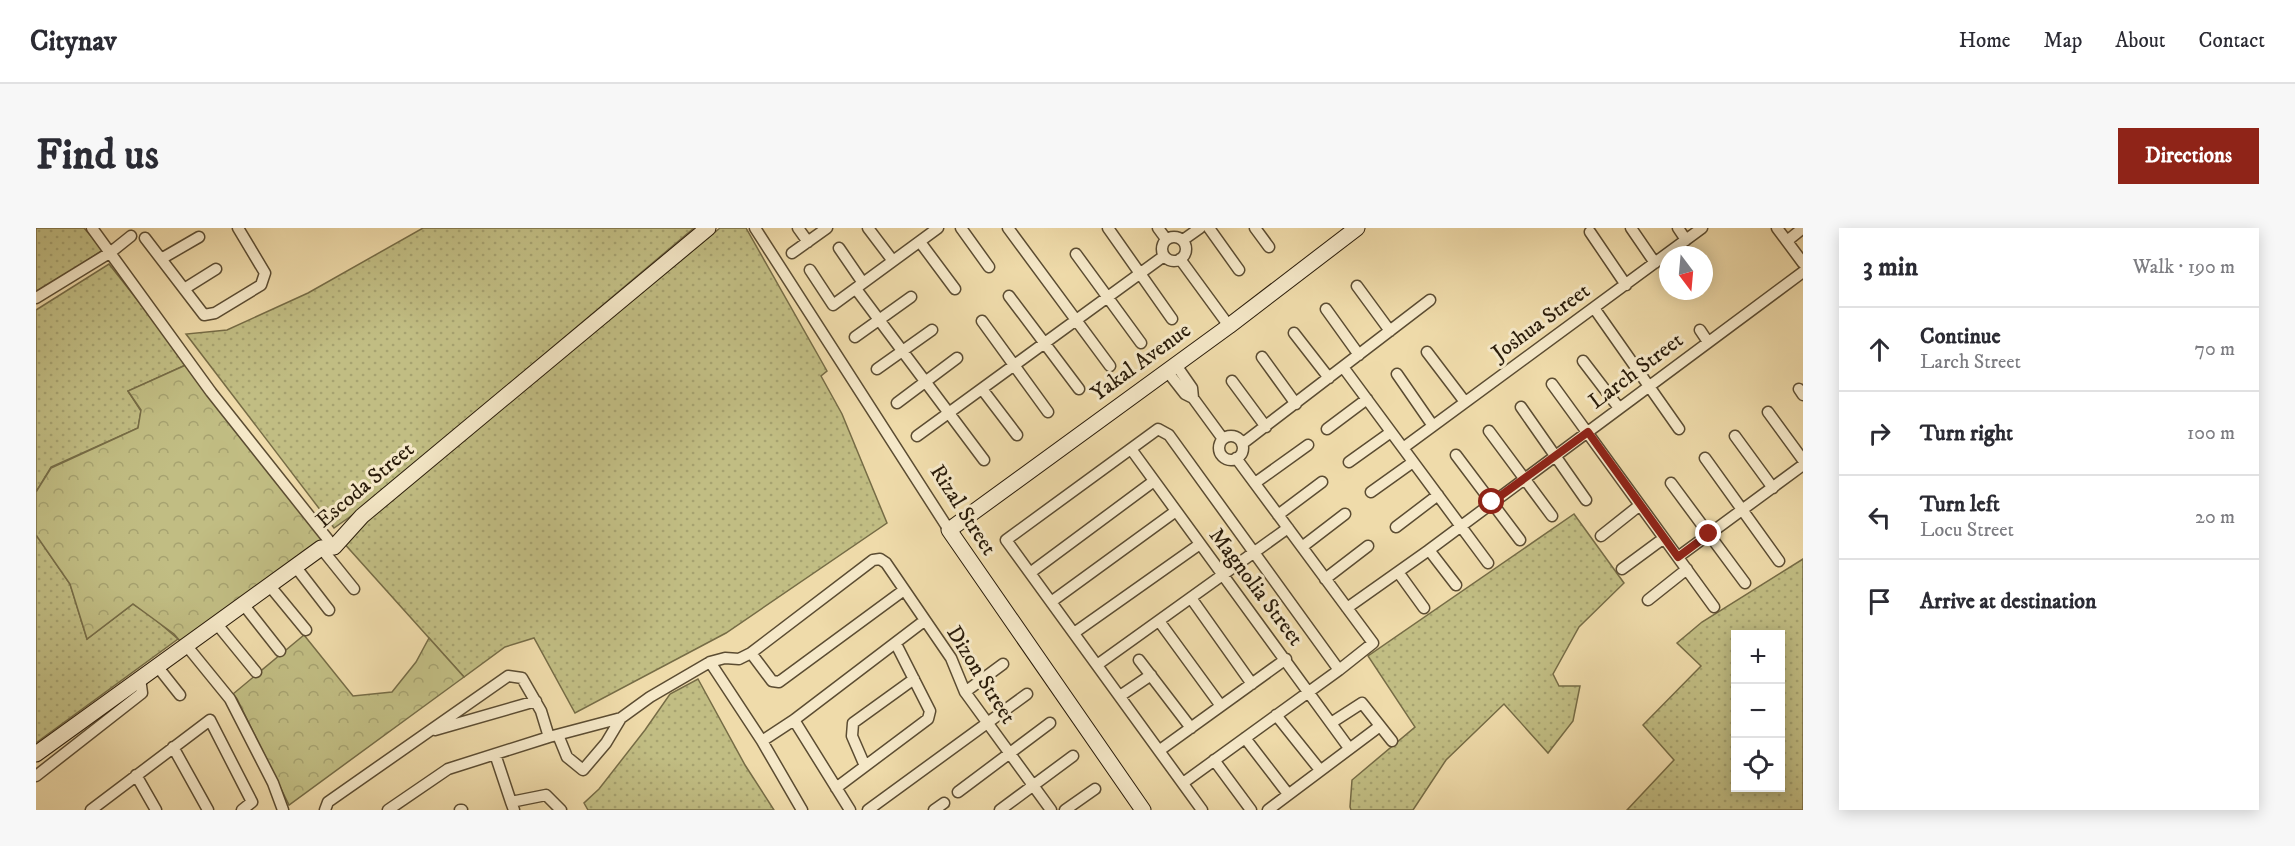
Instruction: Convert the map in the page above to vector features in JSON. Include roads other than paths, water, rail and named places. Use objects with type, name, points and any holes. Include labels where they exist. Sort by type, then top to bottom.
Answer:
[{"type":"street","points":[[92,228],[327,548],[354,590]]},
{"type":"street","points":[[36,298],[111,252],[130,232],[138,240],[147,233],[161,259],[204,315],[215,314],[261,285],[265,273],[238,228]]},
{"type":"street","name":"Escoda Street","points":[[36,754],[295,566],[327,548],[362,516],[708,228]]},
{"type":"street","name":"Rizal Street","points":[[755,228],[949,530],[1139,809]]},
{"type":"street","points":[[798,228],[807,242]]},
{"type":"street","points":[[792,253],[827,228]]},
{"type":"street","points":[[868,228],[893,261]]},
{"type":"street","points":[[810,270],[833,305],[893,261],[921,236],[938,228]]},
{"type":"street","points":[[961,228],[989,267]]},
{"type":"street","points":[[1008,228],[1110,366]]},
{"type":"street","points":[[1108,228],[1172,319]]},
{"type":"street","points":[[1158,228],[1166,239]]},
{"type":"street","points":[[1183,240],[1200,228]]},
{"type":"street","points":[[1209,228],[1239,270]]},
{"type":"street","points":[[1255,228],[1269,247]]},
{"type":"street","name":"Yakal Avenue","points":[[949,530],[1229,326],[1358,228]]},
{"type":"street","points":[[1631,228],[1655,263]]},
{"type":"street","points":[[1678,228],[1686,240]]},
{"type":"street","name":"Joshua Street","points":[[1403,448],[1702,228]]},
{"type":"street","points":[[1777,228],[1803,263]]},
{"type":"street","points":[[1787,241],[1803,228]]},
{"type":"street","points":[[1590,232],[1626,285]]},
{"type":"street","points":[[921,236],[956,289]]},
{"type":"street","points":[[161,259],[199,237]]},
{"type":"street","points":[[1177,237],[1183,240],[1186,250],[1180,259],[1173,261],[1164,256],[1161,247],[1166,239],[1177,237]]},
{"type":"street","points":[[839,248],[878,321],[984,460]]},
{"type":"street","points":[[1076,254],[1141,343]]},
{"type":"street","points":[[917,436],[1164,256]]},
{"type":"street","points":[[1180,259],[1229,326]]},
{"type":"street","points":[[184,289],[216,269]]},
{"type":"street","name":"Larch Street","points":[[1347,608],[1648,387],[1690,361],[1708,342],[1803,272]]},
{"type":"street","points":[[1357,286],[1390,331]]},
{"type":"street","points":[[1009,296],[1079,389]]},
{"type":"street","points":[[855,337],[910,297]]},
{"type":"street","points":[[1222,439],[1219,449],[1221,455],[1231,459],[1236,458],[1241,452],[1242,444],[1430,300]]},
{"type":"street","points":[[1594,308],[1679,429]]},
{"type":"street","points":[[1326,309],[1359,355]]},
{"type":"street","points":[[982,321],[1048,412]]},
{"type":"street","points":[[877,369],[932,330]]},
{"type":"street","points":[[1700,330],[1708,342]]},
{"type":"street","points":[[1294,333],[1329,378]]},
{"type":"street","points":[[1427,352],[1465,402]]},
{"type":"street","points":[[1262,357],[1296,404]]},
{"type":"street","points":[[897,403],[957,358]]},
{"type":"street","points":[[1583,361],[1619,408]]},
{"type":"street","points":[[1343,367],[1488,563]]},
{"type":"street","points":[[1171,368],[1192,388],[1193,398],[1222,439]]},
{"type":"street","points":[[1397,374],[1433,426]]},
{"type":"street","points":[[1232,381],[1266,427]]},
{"type":"street","points":[[1552,384],[1714,607]]},
{"type":"street","points":[[982,389],[1017,435]]},
{"type":"street","points":[[1327,429],[1367,399]]},
{"type":"street","points":[[1521,407],[1586,500]]},
{"type":"street","points":[[1768,412],[1803,460]]},
{"type":"street","points":[[1202,810],[1006,540],[1158,429],[1169,435],[1339,670]]},
{"type":"street","points":[[1489,431],[1552,516]]},
{"type":"street","points":[[1349,462],[1391,432]]},
{"type":"street","points":[[1222,439],[1233,436],[1242,444]]},
{"type":"street","points":[[1735,436],[1773,488]]},
{"type":"street","points":[[1255,483],[1308,445]]},
{"type":"street","name":"Magnolia Street","points":[[1131,449],[1349,748]]},
{"type":"street","points":[[1456,455],[1520,540]]},
{"type":"street","points":[[1183,783],[1373,643],[1236,458]]},
{"type":"street","points":[[1705,458],[1779,561]]},
{"type":"street","points":[[1371,492],[1413,462]]},
{"type":"street","points":[[1678,557],[1803,465]]},
{"type":"street","points":[[1030,573],[1154,480]]},
{"type":"street","points":[[1278,515],[1322,482]]},
{"type":"street","points":[[1671,483],[1745,583]]},
{"type":"street","points":[[1396,527],[1438,495]]},
{"type":"street","points":[[1601,536],[1640,505]]},
{"type":"street","points":[[1052,602],[1176,511]]},
{"type":"street","points":[[1302,547],[1345,514]]},
{"type":"street","points":[[1097,665],[1288,528]]},
{"type":"street","points":[[1622,569],[1664,538]]},
{"type":"street","points":[[1074,633],[1200,544]]},
{"type":"street","points":[[1325,579],[1368,546]]},
{"type":"street","points":[[1429,550],[1456,585]]},
{"type":"street","name":"Dizon Street","points":[[751,653],[873,560],[880,559],[886,563],[951,658],[965,692],[986,723],[1051,810]]},
{"type":"street","points":[[295,566],[330,610]]},
{"type":"street","points":[[1648,600],[1687,569]]},
{"type":"street","points":[[1398,572],[1424,608]]},
{"type":"street","points":[[269,585],[306,630]]},
{"type":"street","points":[[388,810],[448,769],[621,718],[650,697],[710,662],[725,658],[740,659],[751,653],[772,681],[779,682],[904,590]]},
{"type":"street","points":[[1191,598],[1252,684]]},
{"type":"street","points":[[243,604],[280,651]]},
{"type":"street","points":[[762,741],[794,720],[924,621]]},
{"type":"street","points":[[1159,621],[1221,706]]},
{"type":"street","points":[[216,623],[256,672]]},
{"type":"street","points":[[836,788],[928,719],[930,711],[896,644]]},
{"type":"street","points":[[186,645],[230,699],[273,783],[284,810]]},
{"type":"street","points":[[1160,750],[1286,659]]},
{"type":"street","points":[[1139,660],[1191,728]]},
{"type":"street","points":[[710,662],[762,741],[802,810]]},
{"type":"street","points":[[965,692],[1003,664]]},
{"type":"street","points":[[157,666],[180,695]]},
{"type":"street","points":[[1120,696],[1151,675]]},
{"type":"street","points":[[325,810],[328,802],[508,676],[522,678],[567,757],[583,770],[606,742],[621,718]]},
{"type":"street","points":[[36,776],[142,693],[140,678]]},
{"type":"street","points":[[865,766],[852,736],[853,723],[914,679]]},
{"type":"street","points":[[868,810],[1027,694]]},
{"type":"street","points":[[426,732],[536,701]]},
{"type":"street","points":[[1331,723],[1362,703],[1392,741]]},
{"type":"street","points":[[1276,715],[1320,771]]},
{"type":"street","points":[[91,810],[210,720],[252,801],[242,810]]},
{"type":"street","points":[[794,720],[850,810]]},
{"type":"street","points":[[958,792],[1050,723]]},
{"type":"street","points":[[1268,810],[1380,726]]},
{"type":"street","points":[[1245,738],[1288,794]]},
{"type":"street","points":[[173,747],[208,810]]},
{"type":"street","points":[[495,754],[512,806],[546,795],[561,810]]},
{"type":"street","points":[[1000,810],[1073,756]]},
{"type":"street","points":[[1214,760],[1251,810]]},
{"type":"street","points":[[136,776],[156,810]]},
{"type":"street","points":[[1065,810],[1095,789]]},
{"type":"street","points":[[105,799],[111,810]]},
{"type":"street","points":[[934,810],[944,803]]}]
